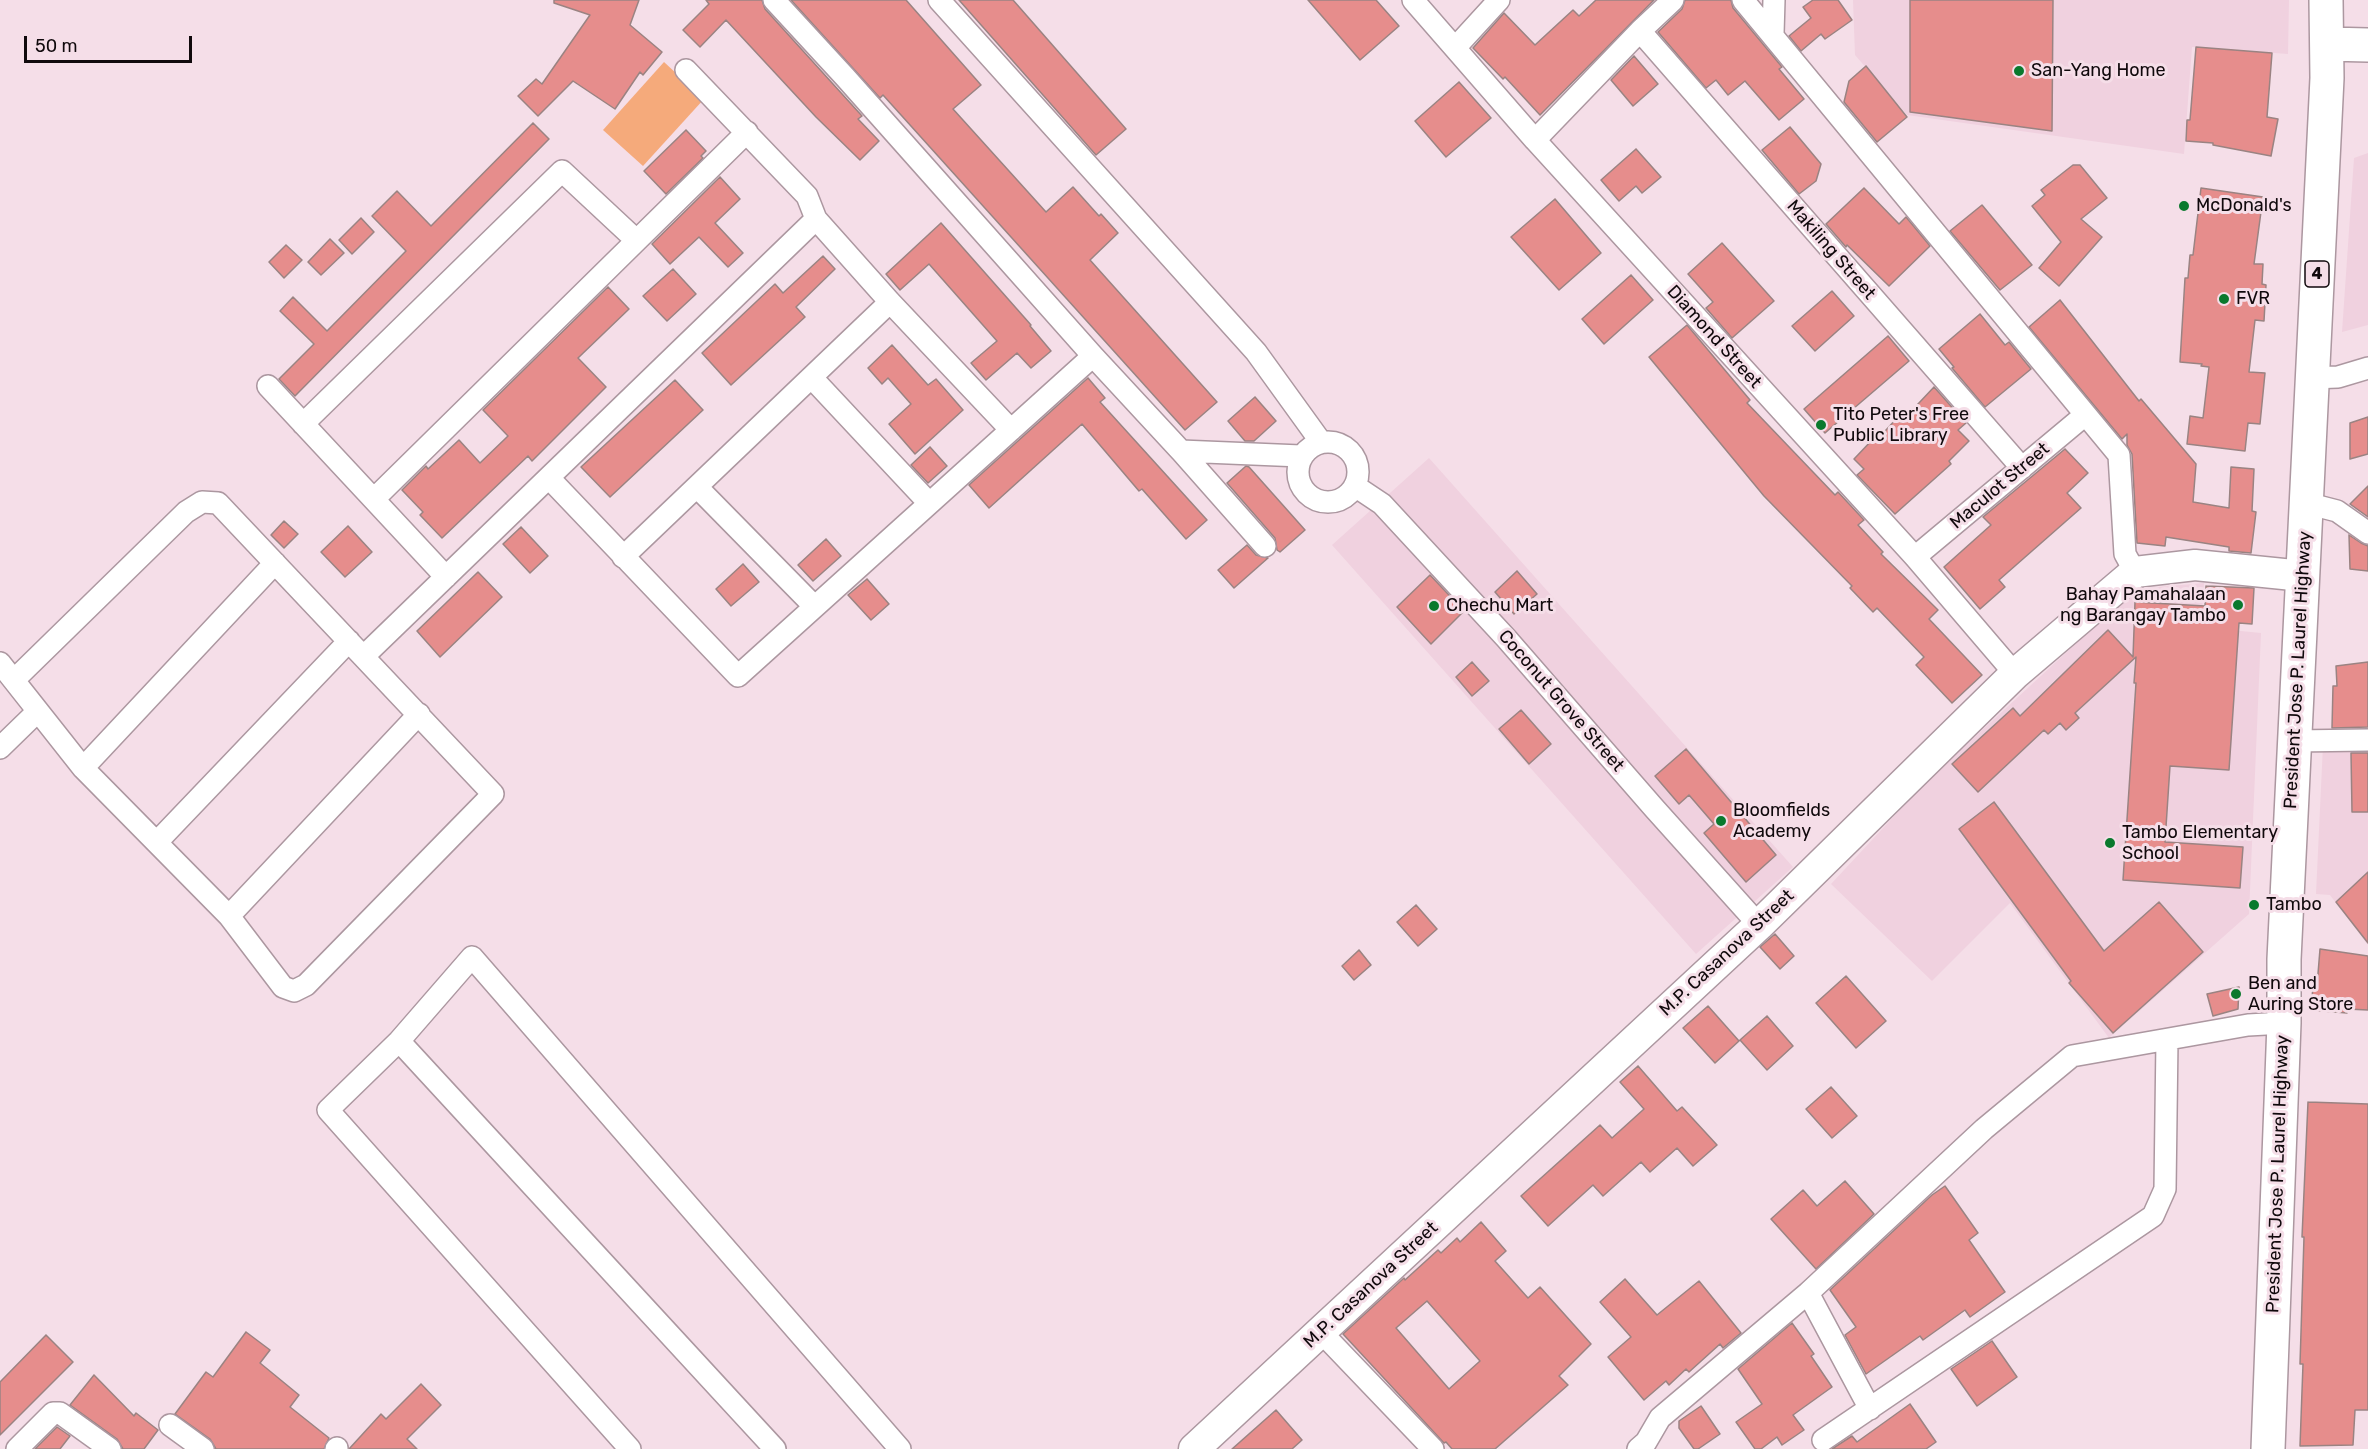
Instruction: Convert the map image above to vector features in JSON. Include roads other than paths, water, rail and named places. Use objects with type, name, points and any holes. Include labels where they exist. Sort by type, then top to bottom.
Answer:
[{"type":"highway","name":"President Jose P. Laurel Highway","points":[[2263,1447],[2284,1023],[2284,958],[2293,741],[2328,44],[2326,0]]},
{"type":"highway","points":[[2328,44],[2368,45]]},
{"type":"street","points":[[774,0],[1265,546]]},
{"type":"street","points":[[939,0],[1256,352],[1322,442]]},
{"type":"street","name":"Diamond Street","points":[[1413,0],[1535,141],[1915,557],[2015,674]]},
{"type":"street","points":[[1455,48],[1499,0]]},
{"type":"street","points":[[1535,141],[1640,31],[1673,0]]},
{"type":"street","points":[[1743,0],[2119,455],[2125,554],[2135,572],[2195,566],[2303,576]]},
{"type":"street","points":[[1773,34],[1774,0]]},
{"type":"street","name":"Makiling Street","points":[[1640,31],[2022,468]]},
{"type":"street","points":[[686,70],[807,196],[816,219],[890,302],[1011,430]]},
{"type":"street","points":[[374,499],[747,132]]},
{"type":"street","points":[[303,424],[562,171],[636,240]]},
{"type":"street","points":[[364,656],[816,219]]},
{"type":"street","points":[[623,557],[890,302]]},
{"type":"street","points":[[549,478],[738,676],[1093,356]]},
{"type":"street","points":[[2311,378],[2338,377],[2368,368]]},
{"type":"street","points":[[812,378],[929,503]]},
{"type":"street","points":[[268,386],[446,577]]},
{"type":"street","name":"Maculot Street","points":[[1915,557],[2085,415]]},
{"type":"street","points":[[1322,442],[1333,442],[1343,446],[1352,453],[1357,464],[1358,475],[1355,486],[1346,497],[1333,502],[1319,502],[1307,495],[1299,483],[1297,469],[1301,456],[1314,444],[1322,442]]},
{"type":"street","points":[[1181,451],[1301,456]]},
{"type":"street","name":"Coconut Grove Street","points":[[1355,486],[1382,504],[1506,638],[1759,925]]},
{"type":"street","points":[[697,487],[814,606]]},
{"type":"street","points":[[0,663],[83,768],[229,916],[283,987],[294,992],[306,985],[493,794],[218,503],[202,502],[186,512],[14,680]]},
{"type":"street","points":[[2306,503],[2337,511],[2368,533]]},
{"type":"street","points":[[83,768],[275,563]]},
{"type":"street","name":"M.P. Casanova Street","points":[[1194,1449],[1759,925],[2015,674],[2135,572]]},
{"type":"street","points":[[157,842],[349,640]]},
{"type":"street","points":[[0,748],[38,711]]},
{"type":"street","points":[[229,916],[419,714]]},
{"type":"street","points":[[2293,741],[2368,740]]},
{"type":"street","points":[[630,1449],[328,1110],[399,1041],[472,957],[900,1449]]},
{"type":"street","points":[[1638,1449],[1646,1442],[1660,1418],[1808,1293],[1984,1129],[2072,1056],[2248,1025],[2284,1023]]},
{"type":"street","points":[[1823,1440],[2153,1216],[2165,1189],[2167,1040]]},
{"type":"street","points":[[399,1041],[775,1449]]},
{"type":"street","points":[[1808,1293],[1870,1409]]},
{"type":"street","points":[[1322,1332],[1433,1449]]},
{"type":"street","points":[[18,1449],[53,1413],[60,1413],[110,1449]]},
{"type":"street","points":[[170,1425],[203,1449]]},
{"type":"place","name":"San-Yang Home","points":[[2019,71]]},
{"type":"place","name":"McDonald's","points":[[2184,206]]},
{"type":"place","name":"FVR","points":[[2224,299]]},
{"type":"place","name":"Tito Peter's Free Public Library","points":[[1821,425]]},
{"type":"place","name":"Bahay Pamahalaan ng Barangay Tambo","points":[[2238,605]]},
{"type":"place","name":"Chechu Mart","points":[[1434,606]]},
{"type":"place","name":"Bloomfields Academy","points":[[1721,821]]},
{"type":"place","name":"Tambo Elementary School","points":[[2110,843]]},
{"type":"place","name":"Tambo","points":[[2254,905]]},
{"type":"place","name":"Ben and Auring Store","points":[[2236,994]]}]
